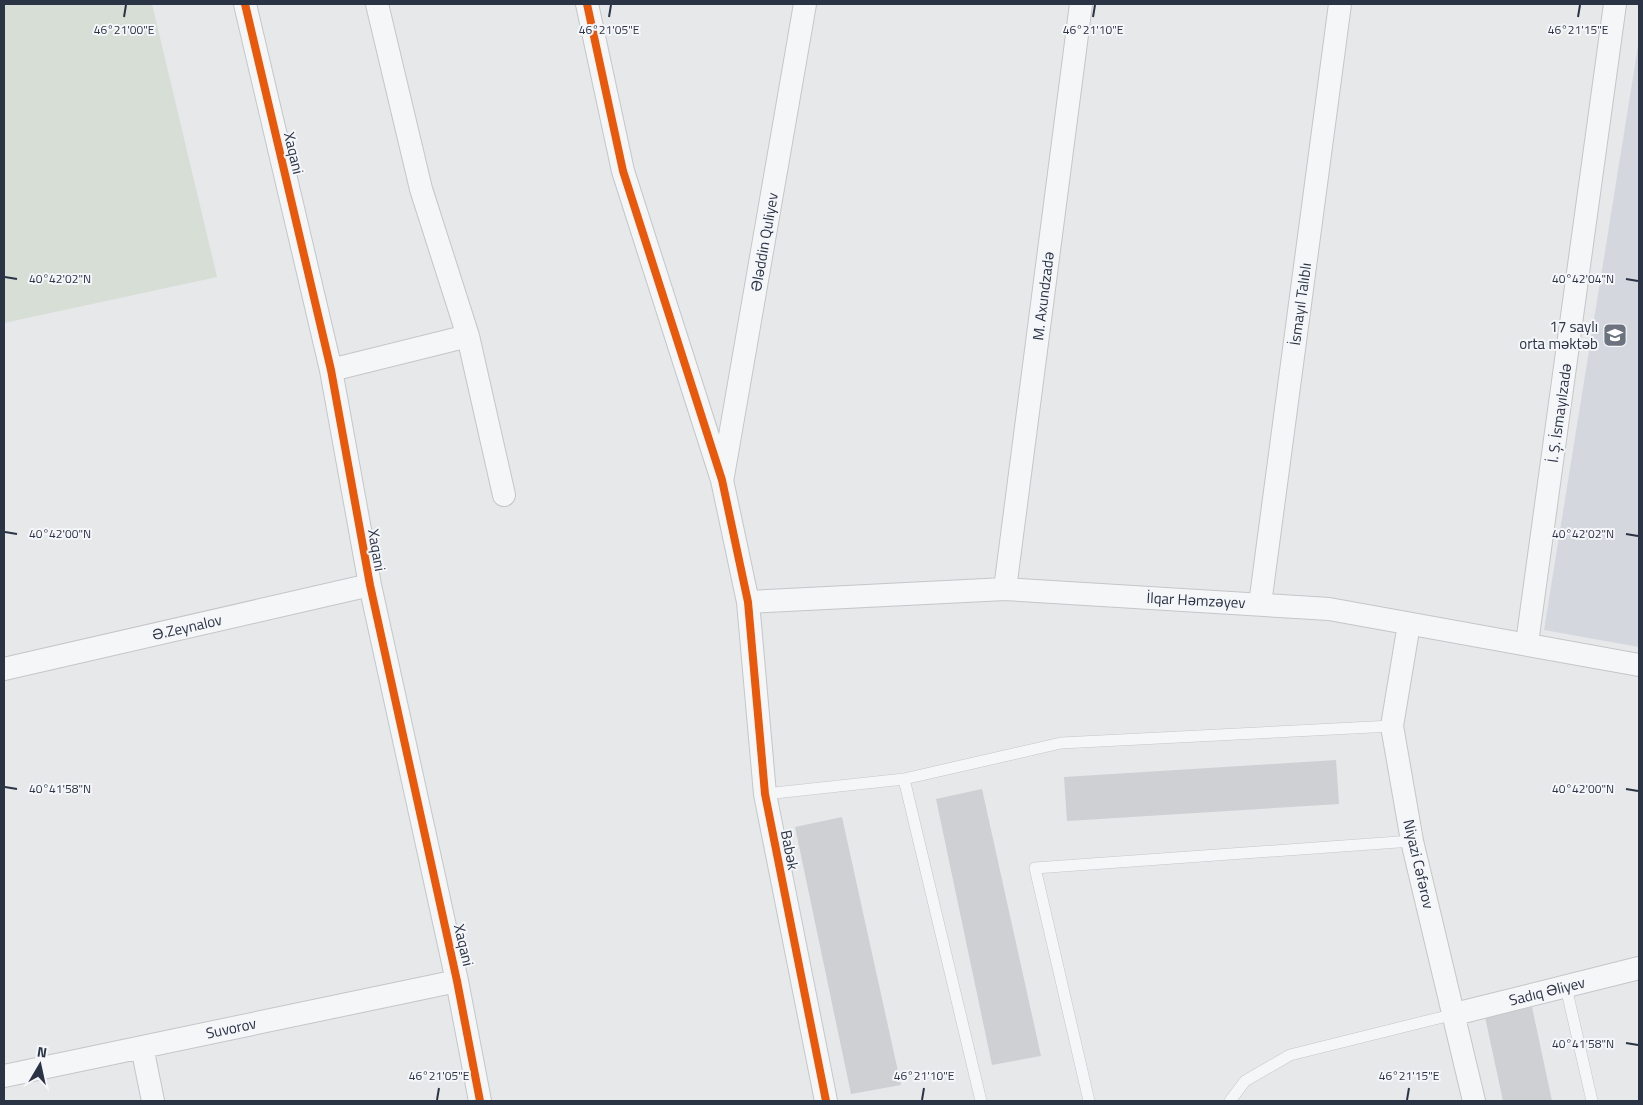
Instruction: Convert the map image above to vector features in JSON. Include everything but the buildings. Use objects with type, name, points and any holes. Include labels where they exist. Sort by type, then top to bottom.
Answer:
[{"type":"street","name":"Xaqani","points":[[245,4],[331,370],[370,585],[457,981],[480,1101]]},
{"type":"street","points":[[377,4],[422,189],[468,336],[504,495]]},
{"type":"street","name":"Babək","points":[[587,4],[623,171],[722,480],[748,602],[765,794],[826,1101]]},
{"type":"street","name":"Ələddin Quliyev","points":[[722,480],[805,4]]},
{"type":"street","name":"M. Axundzadə","points":[[1006,589],[1081,4]]},
{"type":"street","name":"İsmayıl Talıblı","points":[[1260,604],[1340,4]]},
{"type":"street","name":"İ. Ş. İsmayılzadə","points":[[1527,643],[1615,4]]},
{"type":"street","points":[[331,370],[468,336]]},
{"type":"street","name":"Ə.Zeynalov","points":[[4,669],[370,585]]},
{"type":"street","name":"İlqar Həmzəyev","points":[[748,602],[1006,589],[1260,604],[1329,609],[1508,642],[1527,643],[1639,665]]},
{"type":"street","name":"Niyazi Cəfərov","points":[[1409,624],[1392,726],[1412,842],[1455,1014],[1474,1101]]},
{"type":"street","name":"Sadıq Əliyev","points":[[1455,1014],[1639,968]]},
{"type":"street","name":"Suvorov","points":[[4,1076],[457,981]]},
{"type":"street","points":[[142,1047],[152,1101]]},
{"type":"lane","points":[[765,794],[904,779],[1061,743],[1392,726]]},
{"type":"lane","points":[[904,779],[981,1101]]},
{"type":"lane","points":[[1089,1101],[1034,868],[1412,842]]},
{"type":"lane","points":[[1566,986],[1592,1101]]},
{"type":"lane","points":[[1230,1101],[1245,1081],[1290,1055],[1455,1014]]},
{"type":"shaded area","points":[[4,4],[152,4],[217,277],[4,323]]},
{"type":"shaded area","name":"17 saylı orta məktəb","points":[[1639,40],[1639,647],[1544,630]]},
{"type":"cycle path","points":[[245,4],[331,370],[370,585],[457,981],[480,1101]]},
{"type":"cycle path","points":[[587,4],[623,171],[722,480],[748,602],[765,794],[826,1101]]},
{"type":"place","name":"17 saylı orta məktəb","points":[[1615,335]]}]
